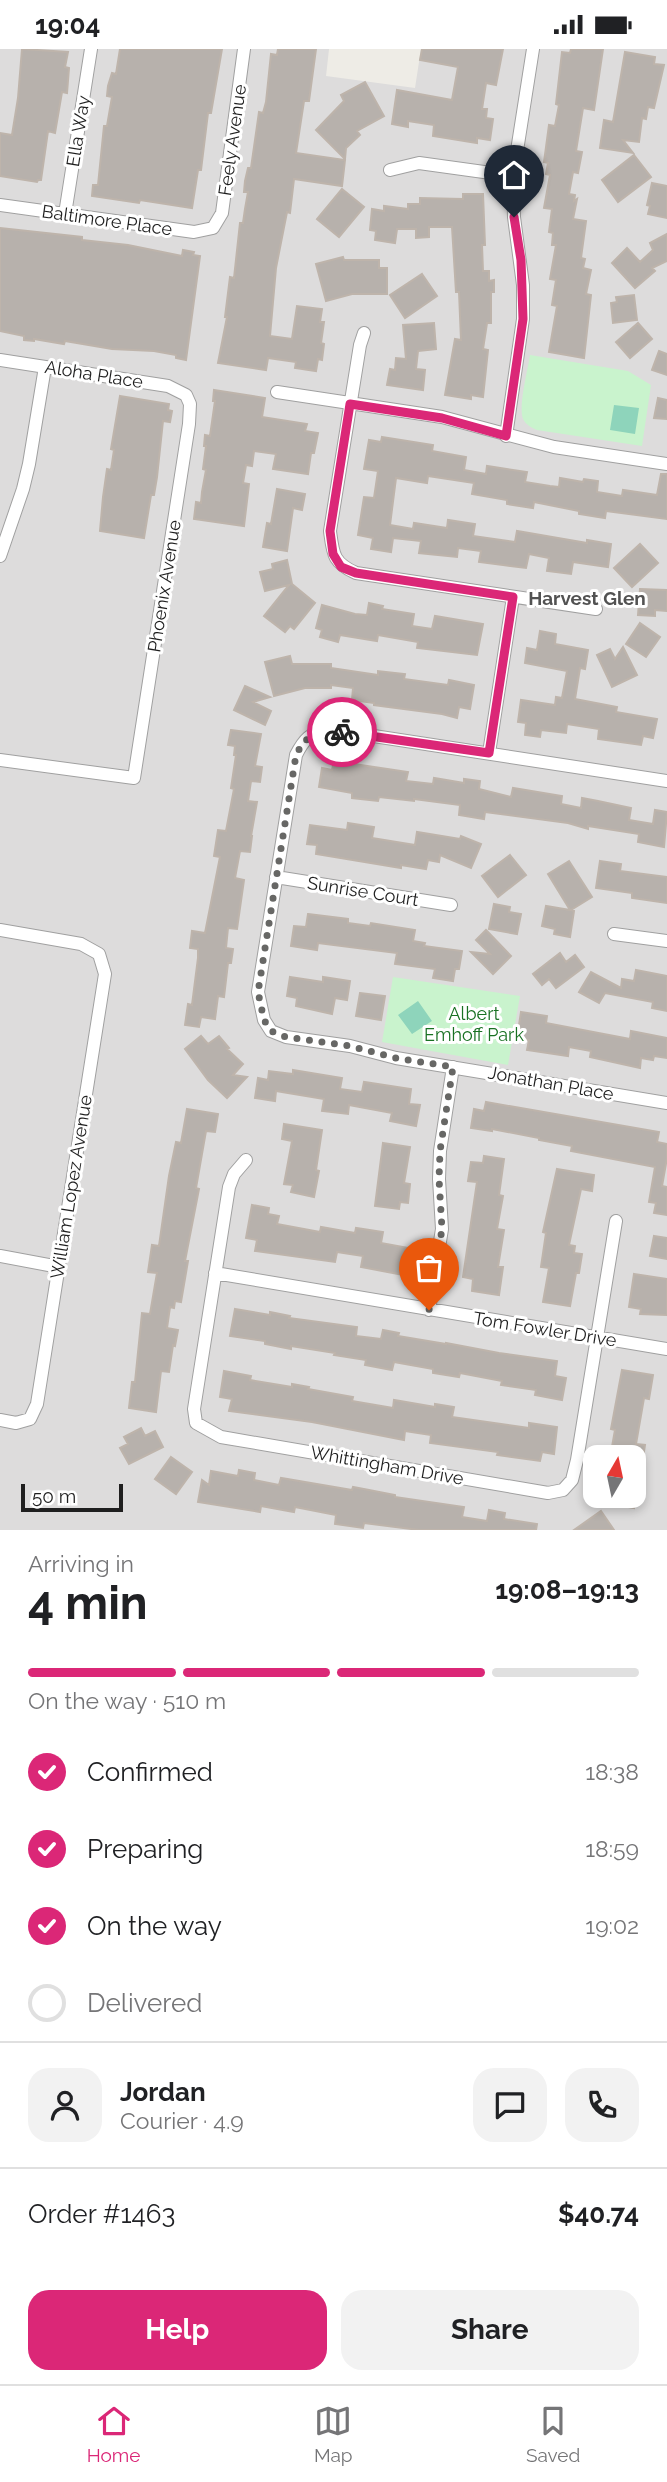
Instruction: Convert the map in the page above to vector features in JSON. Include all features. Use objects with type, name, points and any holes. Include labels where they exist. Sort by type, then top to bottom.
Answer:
[{"type":"street","name":"Ella Way","points":[[65,214],[91,49]]},
{"type":"street","name":"Feely Avenue","points":[[213,228],[222,213],[244,49]]},
{"type":"street","points":[[506,436],[523,319],[523,285],[514,217],[513,176],[533,49]]},
{"type":"street","points":[[390,170],[419,163],[513,176]]},
{"type":"street","name":"Baltimore Place","points":[[0,205],[194,232],[213,228]]},
{"type":"street","points":[[364,333],[330,531],[333,554],[341,567],[356,573],[596,609]]},
{"type":"street","name":"Aloha Place","points":[[0,360],[168,386],[186,395]]},
{"type":"street","points":[[0,556],[29,464],[45,367]]},
{"type":"street","points":[[277,392],[442,418],[554,447],[667,464]]},
{"type":"street","name":"Phoenix Avenue","points":[[0,760],[134,778],[189,424],[190,404],[186,395]]},
{"type":"street","points":[[489,753],[513,597]]},
{"type":"street","points":[[276,877],[296,755],[302,742],[311,733],[328,729],[667,781]]},
{"type":"street","name":"Sunrise Court","points":[[276,877],[451,905]]},
{"type":"street","name":"Jonathan Place","points":[[276,877],[258,992],[264,1020],[271,1031],[286,1037],[350,1046],[396,1058],[667,1103]]},
{"type":"street","name":"William Lopez Avenue","points":[[0,930],[81,944],[99,954],[105,974],[37,1404],[30,1419],[16,1423],[0,1420]]},
{"type":"street","points":[[614,934],[667,941]]},
{"type":"street","points":[[429,1310],[442,1229],[440,1151],[453,1067]]},
{"type":"street","points":[[215,1273],[229,1187],[234,1174],[246,1160]]},
{"type":"street","points":[[597,1338],[616,1221]]},
{"type":"street","points":[[0,1256],[59,1268]]},
{"type":"street","name":"Tom Fowler Drive","points":[[215,1273],[667,1349]]},
{"type":"street","name":"Whittingham Drive","points":[[215,1273],[194,1409],[196,1423],[211,1433],[221,1437],[548,1493],[564,1490],[572,1480],[597,1338]]},
{"type":"shaded area","points":[[0,49],[329,49],[326,76],[415,88],[421,49],[667,49],[667,1530],[0,1530]]},
{"type":"green space","points":[[530,355],[628,371],[651,385],[642,446],[537,430],[527,425],[523,419],[522,406]]},
{"type":"green space","points":[[614,405],[639,408],[635,434],[610,430]]},
{"type":"green space","name":"Albert Emhoff Park","points":[[393,977],[520,996],[508,1065],[382,1042]]},
{"type":"green space","points":[[418,1001],[432,1021],[412,1034],[398,1015]]},
{"type":"building","points":[[22,49],[68,52],[65,67],[69,68],[67,93],[62,92],[55,133],[48,131],[41,180],[37,182],[0,176],[0,133],[12,135]]},
{"type":"building","points":[[120,49],[222,49],[192,208],[92,196],[93,185],[98,185],[104,126],[107,126],[112,97],[107,96],[108,86],[112,73],[116,74]]},
{"type":"building","points":[[278,49],[316,49],[309,101],[304,101],[296,153],[345,160],[342,186],[294,179],[290,213],[287,212],[276,268],[270,336],[292,339],[297,306],[322,309],[320,322],[324,322],[321,343],[324,344],[322,360],[318,359],[316,371],[295,368],[296,362],[268,358],[266,370],[218,363],[227,317],[230,277],[234,278],[240,223],[243,223],[248,192],[244,192],[245,181],[248,168],[251,168],[259,112],[263,113],[266,102],[271,54],[277,55]]},
{"type":"building","points":[[422,49],[503,49],[496,85],[486,83],[482,109],[487,109],[486,118],[493,119],[490,140],[477,138],[477,143],[433,136],[434,125],[408,121],[408,127],[392,124],[397,90],[452,100],[458,67],[420,60]]},
{"type":"building","points":[[571,49],[603,49],[594,110],[583,108],[576,151],[582,152],[578,173],[573,172],[569,194],[575,195],[574,201],[577,199],[573,219],[586,221],[581,258],[585,259],[583,268],[591,270],[586,294],[591,295],[584,358],[549,352],[557,306],[552,305],[556,280],[550,279],[556,245],[552,245],[553,233],[549,232],[552,209],[544,208],[550,175],[546,174],[548,163],[544,162],[549,125],[555,126],[559,105],[556,104],[562,52],[570,53]]},
{"type":"building","points":[[625,52],[655,57],[654,64],[664,65],[654,108],[648,107],[646,119],[642,118],[639,142],[623,140],[633,153],[600,148],[604,120],[613,122]]},
{"type":"building","points":[[365,82],[384,116],[357,131],[360,135],[346,148],[345,159],[316,130],[344,101],[341,95]]},
{"type":"building","points":[[634,155],[651,177],[618,202],[602,180]]},
{"type":"building","points":[[652,183],[667,186],[667,218],[648,214],[650,206],[647,205]]},
{"type":"building","points":[[342,189],[364,207],[339,237],[317,219]]},
{"type":"building","points":[[463,194],[483,194],[483,271],[489,271],[489,281],[494,280],[494,292],[491,292],[491,323],[487,323],[483,349],[488,350],[483,397],[471,395],[471,399],[445,395],[455,339],[461,340],[452,227],[429,227],[429,237],[416,238],[416,229],[397,229],[395,243],[375,240],[376,231],[370,230],[372,209],[384,211],[384,206],[408,209],[408,204],[420,204],[420,198],[463,199]]},
{"type":"building","points":[[0,228],[82,237],[82,240],[128,245],[182,256],[183,250],[200,256],[186,360],[176,358],[176,355],[154,351],[112,349],[65,341],[64,344],[24,340],[24,336],[0,331]]},
{"type":"building","points":[[667,234],[667,261],[652,268],[655,271],[635,288],[612,263],[627,248],[640,262],[653,250],[650,243]]},
{"type":"building","points":[[343,257],[344,260],[379,260],[379,268],[387,268],[387,294],[352,294],[326,301],[316,264]]},
{"type":"building","points":[[422,274],[437,296],[405,318],[390,295]]},
{"type":"building","points":[[634,295],[637,320],[613,323],[611,303],[617,302],[616,297]]},
{"type":"building","points":[[434,323],[436,349],[418,351],[416,369],[425,370],[423,390],[387,385],[390,369],[395,370],[396,358],[406,359],[403,325]]},
{"type":"building","points":[[638,323],[652,339],[630,358],[616,342]]},
{"type":"building","points":[[659,351],[667,354],[667,375],[652,370]]},
{"type":"building","points":[[214,390],[265,398],[262,417],[307,424],[305,431],[318,433],[308,474],[273,469],[276,454],[254,451],[252,466],[246,465],[243,483],[249,484],[244,526],[194,519],[196,502],[201,503],[206,470],[203,469],[205,435],[210,436]]},
{"type":"building","points":[[120,396],[169,404],[168,410],[172,411],[170,422],[163,421],[157,477],[154,495],[151,495],[144,538],[100,531],[107,469],[111,470],[114,450],[111,449]]},
{"type":"building","points":[[658,398],[667,400],[667,419],[654,418]]},
{"type":"building","points":[[382,437],[433,445],[432,451],[466,457],[464,470],[486,474],[487,466],[527,472],[525,482],[559,487],[560,478],[583,482],[584,479],[598,481],[597,492],[622,496],[623,490],[657,495],[661,474],[667,474],[667,519],[606,511],[605,518],[534,502],[533,508],[472,494],[474,483],[428,476],[427,483],[396,478],[390,525],[413,529],[414,523],[447,528],[448,520],[475,524],[473,536],[515,542],[517,531],[587,543],[587,540],[611,544],[608,567],[573,562],[571,574],[547,571],[549,558],[529,554],[526,568],[479,562],[481,551],[458,548],[457,557],[419,553],[421,541],[393,538],[391,552],[371,549],[373,538],[358,535],[364,497],[374,498],[378,471],[364,469],[369,440],[381,442]]},
{"type":"building","points":[[277,489],[305,494],[302,510],[293,508],[287,551],[263,547],[267,523],[271,524]]},
{"type":"building","points":[[640,544],[658,563],[632,587],[614,568]]},
{"type":"building","points":[[287,560],[292,584],[315,603],[294,629],[290,626],[285,632],[264,616],[289,585],[265,591],[260,572],[273,569],[272,564]]},
{"type":"building","points":[[640,589],[667,590],[667,611],[655,610],[655,616],[638,615]]},
{"type":"building","points":[[369,603],[383,606],[382,609],[414,614],[412,626],[432,629],[435,616],[483,624],[477,655],[417,648],[418,642],[378,635],[377,641],[340,635],[338,642],[320,637],[322,630],[316,628],[322,605],[367,615]]},
{"type":"building","points":[[640,623],[660,637],[646,657],[626,644]]},
{"type":"building","points":[[540,631],[556,634],[555,644],[588,650],[585,669],[580,668],[575,699],[617,707],[616,712],[657,719],[653,738],[643,736],[641,745],[598,739],[599,729],[567,724],[566,733],[541,730],[540,737],[525,735],[526,723],[518,722],[521,700],[555,705],[556,697],[562,698],[567,671],[525,663],[527,648],[537,650]]},
{"type":"building","points":[[623,647],[637,675],[612,687],[597,655],[610,649],[615,659]]},
{"type":"building","points":[[290,656],[292,664],[331,664],[331,668],[378,675],[378,671],[405,674],[404,679],[448,685],[449,680],[474,685],[470,709],[459,707],[457,718],[374,705],[352,700],[353,688],[331,685],[331,688],[305,688],[274,696],[265,662]]},
{"type":"building","points":[[245,686],[270,697],[253,702],[271,711],[265,725],[234,710]]},
{"type":"building","points":[[231,730],[261,734],[255,766],[262,767],[260,782],[251,781],[248,801],[257,802],[250,852],[240,851],[235,878],[244,880],[237,929],[228,928],[226,948],[233,949],[231,963],[228,963],[224,997],[218,996],[215,1019],[201,1017],[199,1027],[185,1025],[188,1004],[192,1005],[198,958],[198,949],[190,948],[192,931],[205,933],[220,857],[214,856],[218,830],[226,831],[234,789],[231,788],[235,746],[228,745]]},
{"type":"building","points":[[334,761],[408,772],[406,781],[433,784],[434,778],[464,783],[464,779],[480,781],[479,789],[511,797],[513,788],[562,796],[561,804],[581,808],[582,798],[598,801],[631,808],[629,820],[653,824],[655,810],[667,812],[664,847],[638,842],[639,834],[588,826],[588,829],[568,823],[485,812],[484,819],[459,815],[460,805],[414,799],[379,797],[378,801],[352,798],[352,793],[319,787],[322,768],[332,770]]},
{"type":"building","points":[[348,823],[374,827],[372,838],[415,845],[417,832],[460,839],[461,836],[481,844],[471,868],[440,855],[439,862],[428,860],[426,869],[401,865],[401,868],[316,854],[317,845],[307,844],[310,825],[347,830]]},
{"type":"building","points":[[510,855],[526,875],[498,897],[482,876]]},
{"type":"building","points":[[569,861],[592,897],[571,910],[574,911],[570,937],[554,934],[555,929],[542,926],[546,906],[570,910],[548,874]]},
{"type":"building","points":[[600,861],[621,864],[620,871],[667,877],[667,903],[632,898],[632,893],[596,888]]},
{"type":"building","points":[[494,904],[510,907],[509,912],[521,914],[517,934],[489,929]]},
{"type":"building","points":[[308,914],[348,919],[348,923],[370,926],[371,923],[415,930],[413,941],[425,943],[424,946],[462,951],[459,969],[455,969],[453,981],[433,978],[435,969],[395,964],[397,953],[318,943],[317,950],[291,946],[294,926],[306,927]]},
{"type":"building","points":[[486,930],[511,956],[493,974],[471,952],[490,954],[476,940]]},
{"type":"building","points":[[560,953],[566,962],[575,955],[584,967],[556,988],[549,979],[542,985],[533,974]]},
{"type":"building","points":[[636,970],[667,976],[667,1011],[652,1008],[653,1002],[605,993],[599,1003],[579,992],[591,972],[621,988],[622,979],[634,981]]},
{"type":"building","points":[[290,977],[323,982],[323,977],[350,981],[347,1000],[335,998],[332,1014],[296,1006],[297,998],[287,996]]},
{"type":"building","points":[[360,993],[385,996],[381,1020],[356,1016]]},
{"type":"building","points":[[521,1012],[547,1016],[546,1023],[630,1039],[631,1031],[667,1038],[667,1058],[641,1058],[640,1068],[590,1057],[591,1051],[569,1047],[568,1056],[527,1050],[529,1040],[517,1038]]},
{"type":"building","points":[[201,1036],[208,1044],[219,1036],[229,1048],[227,1049],[243,1064],[233,1075],[247,1077],[227,1098],[208,1080],[185,1049]]},
{"type":"building","points":[[293,1070],[342,1078],[340,1089],[362,1092],[364,1082],[411,1089],[409,1104],[420,1105],[416,1126],[390,1121],[392,1113],[349,1105],[348,1114],[322,1111],[324,1099],[276,1091],[275,1101],[255,1098],[258,1078],[268,1080],[269,1071],[293,1074]]},
{"type":"building","points":[[486,1102],[659,1132],[657,1142],[667,1144],[662,1186],[667,1187],[667,1215],[654,1213],[656,1203],[649,1202],[655,1167],[571,1151],[572,1146],[539,1138],[471,1128],[474,1109],[484,1111]]},
{"type":"building","points":[[187,1109],[218,1114],[215,1132],[206,1131],[181,1302],[175,1301],[174,1308],[170,1307],[167,1328],[178,1330],[169,1372],[161,1371],[156,1412],[129,1408],[132,1382],[135,1382],[142,1313],[150,1314],[157,1273],[148,1272],[152,1245],[159,1246],[169,1176],[176,1142],[181,1143]]},
{"type":"building","points":[[284,1124],[322,1130],[314,1197],[291,1192],[293,1185],[284,1184],[292,1141],[282,1139]]},
{"type":"building","points":[[383,1143],[410,1147],[404,1183],[410,1184],[408,1203],[400,1202],[399,1209],[375,1206]]},
{"type":"building","points":[[484,1156],[504,1159],[499,1195],[503,1196],[497,1229],[504,1230],[498,1267],[503,1267],[499,1295],[472,1291],[473,1279],[463,1277],[477,1182],[468,1181],[471,1162],[483,1163]]},
{"type":"building","points":[[557,1169],[594,1175],[592,1191],[581,1189],[569,1245],[575,1246],[574,1253],[582,1254],[570,1306],[543,1302],[549,1268],[541,1267],[546,1233],[543,1232]]},
{"type":"building","points":[[252,1205],[269,1208],[268,1214],[279,1216],[277,1224],[320,1232],[321,1227],[355,1233],[356,1228],[383,1232],[381,1243],[414,1249],[409,1276],[361,1267],[363,1256],[337,1252],[335,1262],[255,1251],[257,1240],[246,1238]]},
{"type":"building","points":[[654,1236],[667,1238],[667,1259],[650,1256]]},
{"type":"building","points":[[634,1274],[667,1279],[667,1315],[640,1314],[641,1309],[629,1307]]},
{"type":"building","points":[[235,1309],[270,1315],[270,1312],[290,1316],[289,1318],[357,1327],[356,1336],[381,1339],[383,1330],[399,1333],[398,1336],[557,1361],[555,1376],[566,1378],[562,1400],[535,1395],[536,1390],[501,1385],[502,1381],[460,1373],[459,1377],[433,1373],[433,1369],[394,1362],[392,1370],[365,1365],[366,1360],[334,1355],[335,1353],[291,1346],[291,1349],[265,1344],[265,1341],[230,1336]]},
{"type":"building","points":[[622,1370],[653,1375],[649,1399],[644,1398],[636,1444],[645,1445],[612,1445],[615,1430],[611,1429]]},
{"type":"building","points":[[224,1371],[251,1376],[250,1380],[309,1387],[308,1389],[353,1397],[352,1401],[393,1408],[394,1400],[435,1407],[435,1404],[454,1407],[452,1417],[529,1428],[529,1423],[557,1427],[554,1454],[542,1452],[540,1461],[430,1443],[431,1435],[405,1431],[404,1440],[312,1422],[229,1411],[232,1399],[220,1397]]},
{"type":"building","points":[[141,1428],[145,1436],[155,1431],[163,1447],[129,1464],[120,1448],[128,1444],[124,1437]]},
{"type":"building","points":[[171,1457],[192,1472],[176,1494],[155,1479]]},
{"type":"building","points":[[239,1470],[255,1473],[254,1480],[279,1485],[281,1478],[352,1490],[353,1487],[395,1497],[464,1507],[462,1517],[487,1521],[489,1510],[505,1513],[504,1519],[537,1524],[536,1530],[419,1530],[364,1523],[363,1528],[335,1524],[336,1515],[295,1507],[294,1512],[261,1506],[260,1512],[198,1502],[202,1480],[209,1485],[211,1471],[238,1476]]},
{"type":"building","points":[[601,1511],[614,1530],[574,1530]]},
{"type":"way so far","points":[[342,732],[328,729],[311,733],[302,742],[296,755],[258,992],[264,1020],[271,1031],[286,1037],[350,1046],[396,1058],[453,1067],[440,1151],[440,1250],[429,1310]]},
{"type":"district","name":"Harvest Glen","points":[[587,598]]},
{"type":"route","points":[[342,732],[489,753],[513,597],[356,573],[341,567],[333,554],[330,531],[350,404],[442,418],[506,436],[523,319],[521,260],[514,217]]}]
